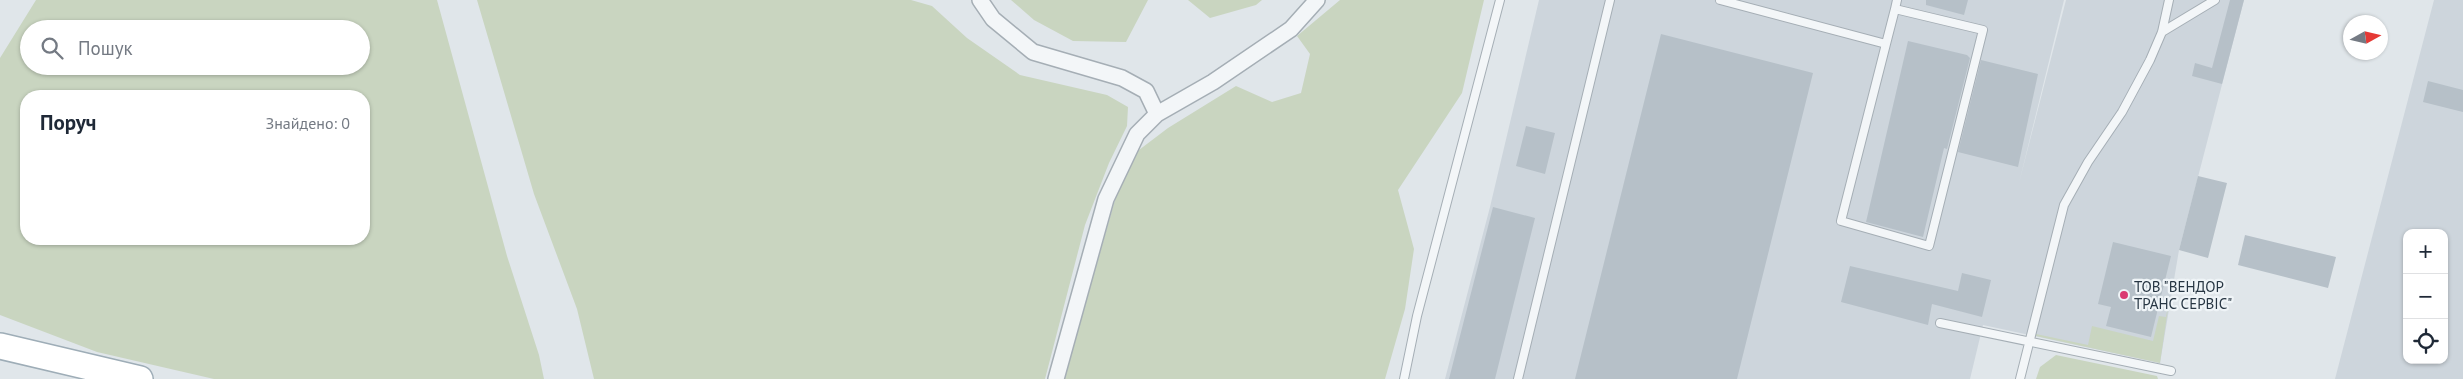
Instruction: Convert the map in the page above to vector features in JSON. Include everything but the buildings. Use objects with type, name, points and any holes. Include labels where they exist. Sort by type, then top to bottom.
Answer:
[{"type":"main road","points":[[0,346],[140,379]]},
{"type":"street","points":[[980,0],[993,19],[1033,52],[1122,78],[1146,91],[1157,114]]},
{"type":"street","points":[[1056,379],[1106,199],[1137,134],[1157,114],[1213,82],[1284,34],[1318,0]]},
{"type":"lane","points":[[1404,379],[1417,316],[1500,0]]},
{"type":"lane","points":[[1518,379],[1610,0]]},
{"type":"lane","points":[[1720,0],[1886,44]]},
{"type":"lane","points":[[1895,9],[1983,30],[1929,246],[1841,221],[1897,0]]},
{"type":"lane","points":[[2020,379],[2064,205],[2088,162],[2122,112],[2162,32],[2169,0]]},
{"type":"lane","points":[[2162,32],[2215,0]]},
{"type":"lane","points":[[1940,324],[2170,371]]},
{"type":"shaded area","points":[[1539,0],[2064,0],[2019,183],[2066,0],[2244,0],[2179,250],[2160,363],[1983,325],[1970,379],[1445,379],[1490,207]]},
{"type":"shaded area","points":[[2434,0],[2463,0],[2463,379],[2335,379]]},
{"type":"green space","points":[[36,0],[437,0],[507,256],[539,355],[544,379],[214,379],[97,352],[0,315],[0,58],[20,26],[20,75],[370,75],[370,20],[24,20]]},
{"type":"green space","points":[[477,0],[911,0],[932,6],[967,38],[1020,75],[1107,95],[1128,107],[1127,126],[1109,163],[1085,225],[1045,379],[594,379],[577,309],[534,194]]},
{"type":"green space","points":[[1011,0],[1148,0],[1126,42],[1073,41],[1034,20]]},
{"type":"green space","points":[[1188,0],[1262,0],[1256,5],[1210,18]]},
{"type":"green space","points":[[1340,0],[1484,0],[1462,93],[1398,190],[1414,249],[1405,309],[1385,379],[1064,379],[1117,193],[1135,153],[1168,128],[1236,86],[1272,102],[1301,93],[1310,54],[1297,36]]},
{"type":"green space","points":[[2170,295],[2160,363],[2036,336],[2036,334],[2088,345],[2092,326],[2153,341],[2159,316],[2166,317]]},
{"type":"green space","points":[[2056,355],[2157,376],[2158,379],[2036,379],[2040,367]]},
{"type":"place","name":"ТОВ \"ВЕНДОР ТРАНС СЕРВІС\"","points":[[2124,295]]}]
